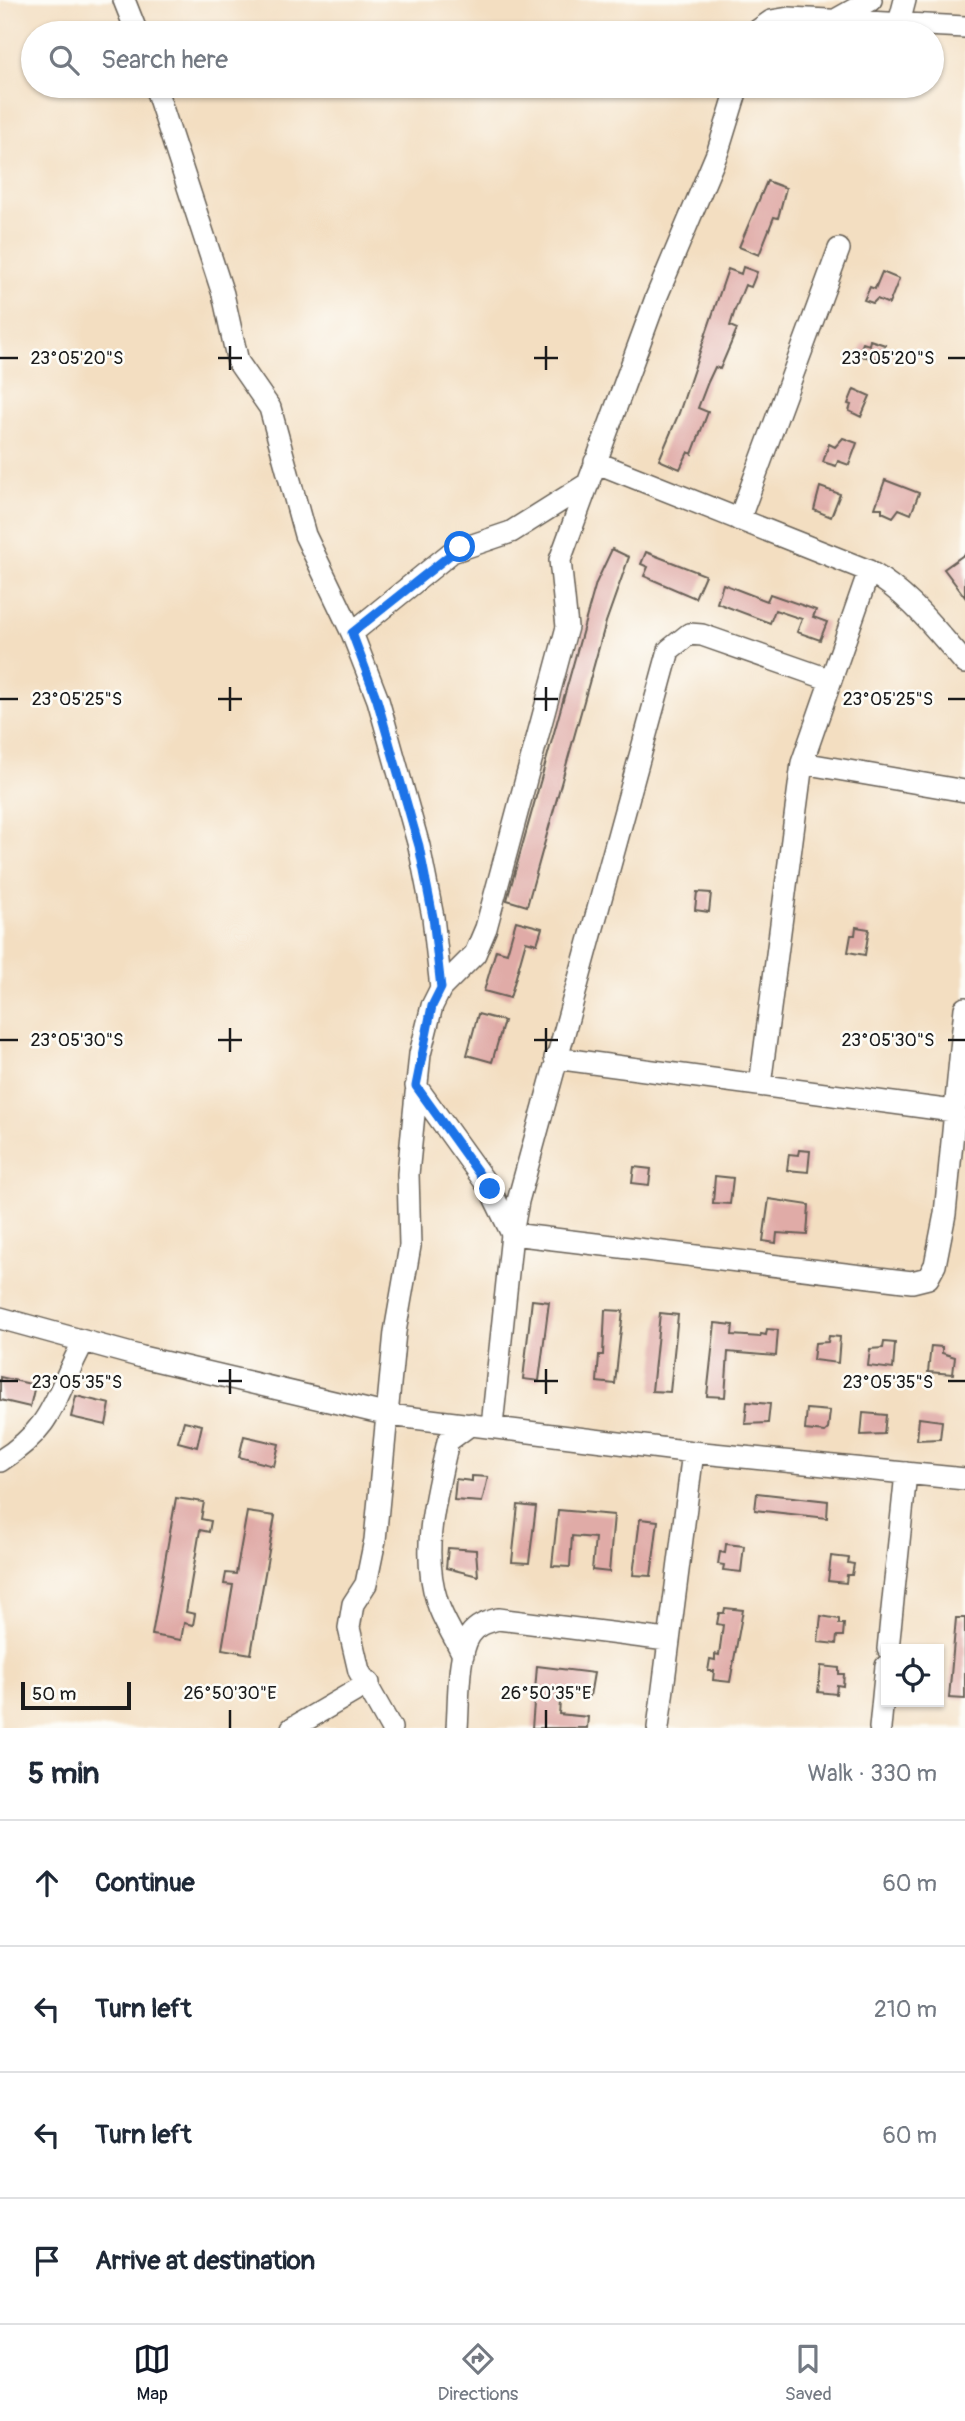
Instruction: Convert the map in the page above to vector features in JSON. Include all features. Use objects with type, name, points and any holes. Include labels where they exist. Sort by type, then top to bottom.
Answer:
[{"type":"street","points":[[124,0],[132,21]]},
{"type":"street","points":[[839,18],[871,0]]},
{"type":"street","points":[[900,21],[905,0]]},
{"type":"street","points":[[771,21],[789,18],[839,18],[875,21]]},
{"type":"street","points":[[944,26],[965,27]]},
{"type":"street","points":[[159,98],[223,293],[238,362],[270,408],[305,535],[352,633],[377,700],[419,846],[433,917],[441,988]]},
{"type":"street","points":[[391,1728],[369,1683],[359,1671],[349,1628],[354,1604],[366,1584],[375,1540],[395,1332],[410,1246],[408,1174],[416,1086],[432,1006],[441,988],[475,954],[486,928],[567,627],[560,560],[656,298],[718,151],[734,98]]},
{"type":"street","points":[[739,520],[839,248]]},
{"type":"street","points":[[596,462],[739,520],[815,547],[869,571],[895,586],[919,608],[965,663]]},
{"type":"street","points":[[352,633],[460,547],[493,540],[511,532],[589,483]]},
{"type":"street","points":[[760,1085],[802,763],[869,571]]},
{"type":"street","points":[[481,1425],[512,1234],[555,1058],[673,644],[689,635],[702,635],[831,680]]},
{"type":"street","points":[[802,763],[965,791]]},
{"type":"street","points":[[512,1234],[912,1282],[928,1278],[941,1241],[965,1008]]},
{"type":"street","points":[[555,1058],[953,1111]]},
{"type":"street","points":[[416,1086],[490,1189],[512,1234]]},
{"type":"street","points":[[0,1318],[389,1415],[693,1452],[965,1479]]},
{"type":"street","points":[[0,1461],[26,1443],[43,1426],[84,1341]]},
{"type":"street","points":[[463,1655],[437,1604],[431,1578],[430,1524],[448,1441],[481,1425]]},
{"type":"street","points":[[658,1728],[667,1640],[693,1452]]},
{"type":"street","points":[[889,1644],[906,1473]]},
{"type":"street","points":[[457,1728],[463,1655],[469,1636],[481,1624],[498,1619],[667,1640]]},
{"type":"street","points":[[292,1728],[369,1683]]},
{"type":"street","points":[[880,1728],[882,1707]]},
{"type":"building","points":[[767,181],[786,188],[778,218],[774,217],[759,255],[739,247]]},
{"type":"building","points":[[743,267],[757,272],[751,287],[745,285],[735,310],[730,326],[737,329],[720,369],[715,367],[708,382],[698,408],[708,412],[692,454],[688,452],[680,469],[659,460],[679,413],[728,269],[741,274]]},
{"type":"building","points":[[882,272],[899,279],[889,304],[877,299],[873,303],[864,300],[870,287],[875,289]]},
{"type":"building","points":[[870,340],[885,345],[880,359],[858,356],[863,343],[869,345]]},
{"type":"building","points":[[854,389],[870,396],[861,417],[849,411],[851,405],[848,404]]},
{"type":"building","points":[[843,438],[857,443],[849,465],[838,461],[836,466],[823,462],[829,444],[835,447]]},
{"type":"building","points":[[885,480],[919,493],[911,514],[899,509],[893,517],[882,512],[882,508],[875,508]]},
{"type":"building","points":[[820,487],[840,494],[831,517],[814,510]]},
{"type":"building","points":[[612,549],[629,557],[606,622],[527,906],[507,900],[596,583]]},
{"type":"building","points":[[646,552],[705,575],[695,598],[644,576],[648,567],[641,564]]},
{"type":"building","points":[[965,554],[965,597],[944,569]]},
{"type":"building","points":[[723,584],[767,601],[770,594],[816,610],[813,617],[827,622],[820,640],[797,632],[802,619],[775,610],[770,623],[717,603]]},
{"type":"building","points":[[697,892],[711,893],[709,912],[695,910]]},
{"type":"building","points":[[516,921],[542,928],[537,944],[526,941],[510,998],[484,991],[496,950],[507,953]]},
{"type":"building","points":[[856,927],[869,929],[865,955],[848,952],[851,935],[855,935]]},
{"type":"building","points":[[478,1014],[504,1021],[492,1062],[467,1055]]},
{"type":"building","points":[[799,1150],[810,1151],[808,1172],[787,1170],[789,1154],[798,1155]]},
{"type":"building","points":[[634,1167],[651,1169],[649,1185],[632,1183]]},
{"type":"building","points":[[715,1176],[733,1178],[730,1204],[713,1203]]},
{"type":"building","points":[[769,1199],[809,1205],[807,1235],[777,1233],[776,1243],[763,1241]]},
{"type":"building","points":[[532,1300],[549,1302],[539,1381],[523,1379]]},
{"type":"building","points":[[605,1310],[623,1311],[615,1384],[597,1382],[599,1355],[603,1355]]},
{"type":"building","points":[[660,1313],[678,1315],[670,1392],[652,1391]]},
{"type":"building","points":[[715,1323],[733,1325],[732,1335],[760,1337],[761,1334],[766,1335],[767,1329],[778,1330],[776,1356],[728,1352],[725,1397],[707,1396]]},
{"type":"building","points":[[829,1336],[840,1337],[838,1363],[813,1360],[815,1343],[828,1342]]},
{"type":"building","points":[[884,1342],[895,1343],[893,1369],[868,1366],[870,1349],[883,1348]]},
{"type":"building","points":[[931,1346],[942,1347],[942,1353],[955,1357],[953,1374],[928,1372]]},
{"type":"building","points":[[0,1377],[35,1385],[30,1407],[0,1400]]},
{"type":"building","points":[[76,1396],[110,1404],[106,1425],[71,1417]]},
{"type":"building","points":[[747,1402],[770,1404],[768,1423],[745,1424]]},
{"type":"building","points":[[807,1409],[830,1411],[828,1429],[825,1432],[805,1430]]},
{"type":"building","points":[[863,1413],[886,1415],[884,1434],[861,1435]]},
{"type":"building","points":[[919,1418],[942,1421],[940,1439],[917,1440]]},
{"type":"building","points":[[184,1421],[202,1425],[197,1447],[178,1442]]},
{"type":"building","points":[[244,1436],[279,1444],[274,1466],[239,1457]]},
{"type":"building","points":[[472,1476],[488,1477],[482,1502],[454,1500],[456,1479],[472,1481]]},
{"type":"building","points":[[757,1493],[828,1501],[827,1518],[755,1510]]},
{"type":"building","points":[[176,1498],[204,1502],[201,1519],[211,1521],[209,1532],[200,1530],[186,1612],[195,1614],[193,1625],[184,1623],[181,1640],[152,1635]]},
{"type":"building","points":[[518,1505],[536,1507],[529,1563],[512,1562]]},
{"type":"building","points":[[558,1510],[614,1515],[609,1572],[592,1570],[595,1538],[572,1536],[570,1567],[552,1566]]},
{"type":"building","points":[[247,1512],[275,1516],[251,1654],[222,1649],[233,1585],[224,1584],[226,1573],[236,1574]]},
{"type":"building","points":[[640,1519],[658,1521],[651,1576],[633,1575]]},
{"type":"building","points":[[726,1544],[744,1546],[741,1572],[723,1570],[724,1565],[718,1564],[720,1552],[725,1553]]},
{"type":"building","points":[[448,1548],[476,1550],[478,1576],[446,1568]]},
{"type":"building","points":[[831,1556],[849,1558],[848,1563],[854,1564],[852,1575],[847,1575],[846,1583],[828,1581]]},
{"type":"building","points":[[725,1608],[743,1610],[730,1682],[713,1680],[714,1671],[708,1671],[710,1659],[715,1660],[715,1654],[719,1655],[723,1625],[717,1624],[719,1613],[724,1613]]},
{"type":"building","points":[[821,1616],[839,1619],[839,1624],[844,1624],[843,1636],[837,1636],[836,1644],[818,1642]]},
{"type":"building","points":[[956,1618],[965,1618],[965,1699],[949,1698]]},
{"type":"building","points":[[537,1666],[594,1673],[590,1696],[561,1691],[559,1714],[588,1717],[587,1728],[532,1728]]},
{"type":"building","points":[[821,1666],[839,1668],[839,1674],[844,1674],[843,1686],[837,1685],[836,1694],[818,1692]]},
{"type":"route","points":[[460,547],[352,633],[377,700],[419,846],[433,917],[441,988],[432,1006],[420,1054],[416,1086],[442,1118],[490,1189]]}]
